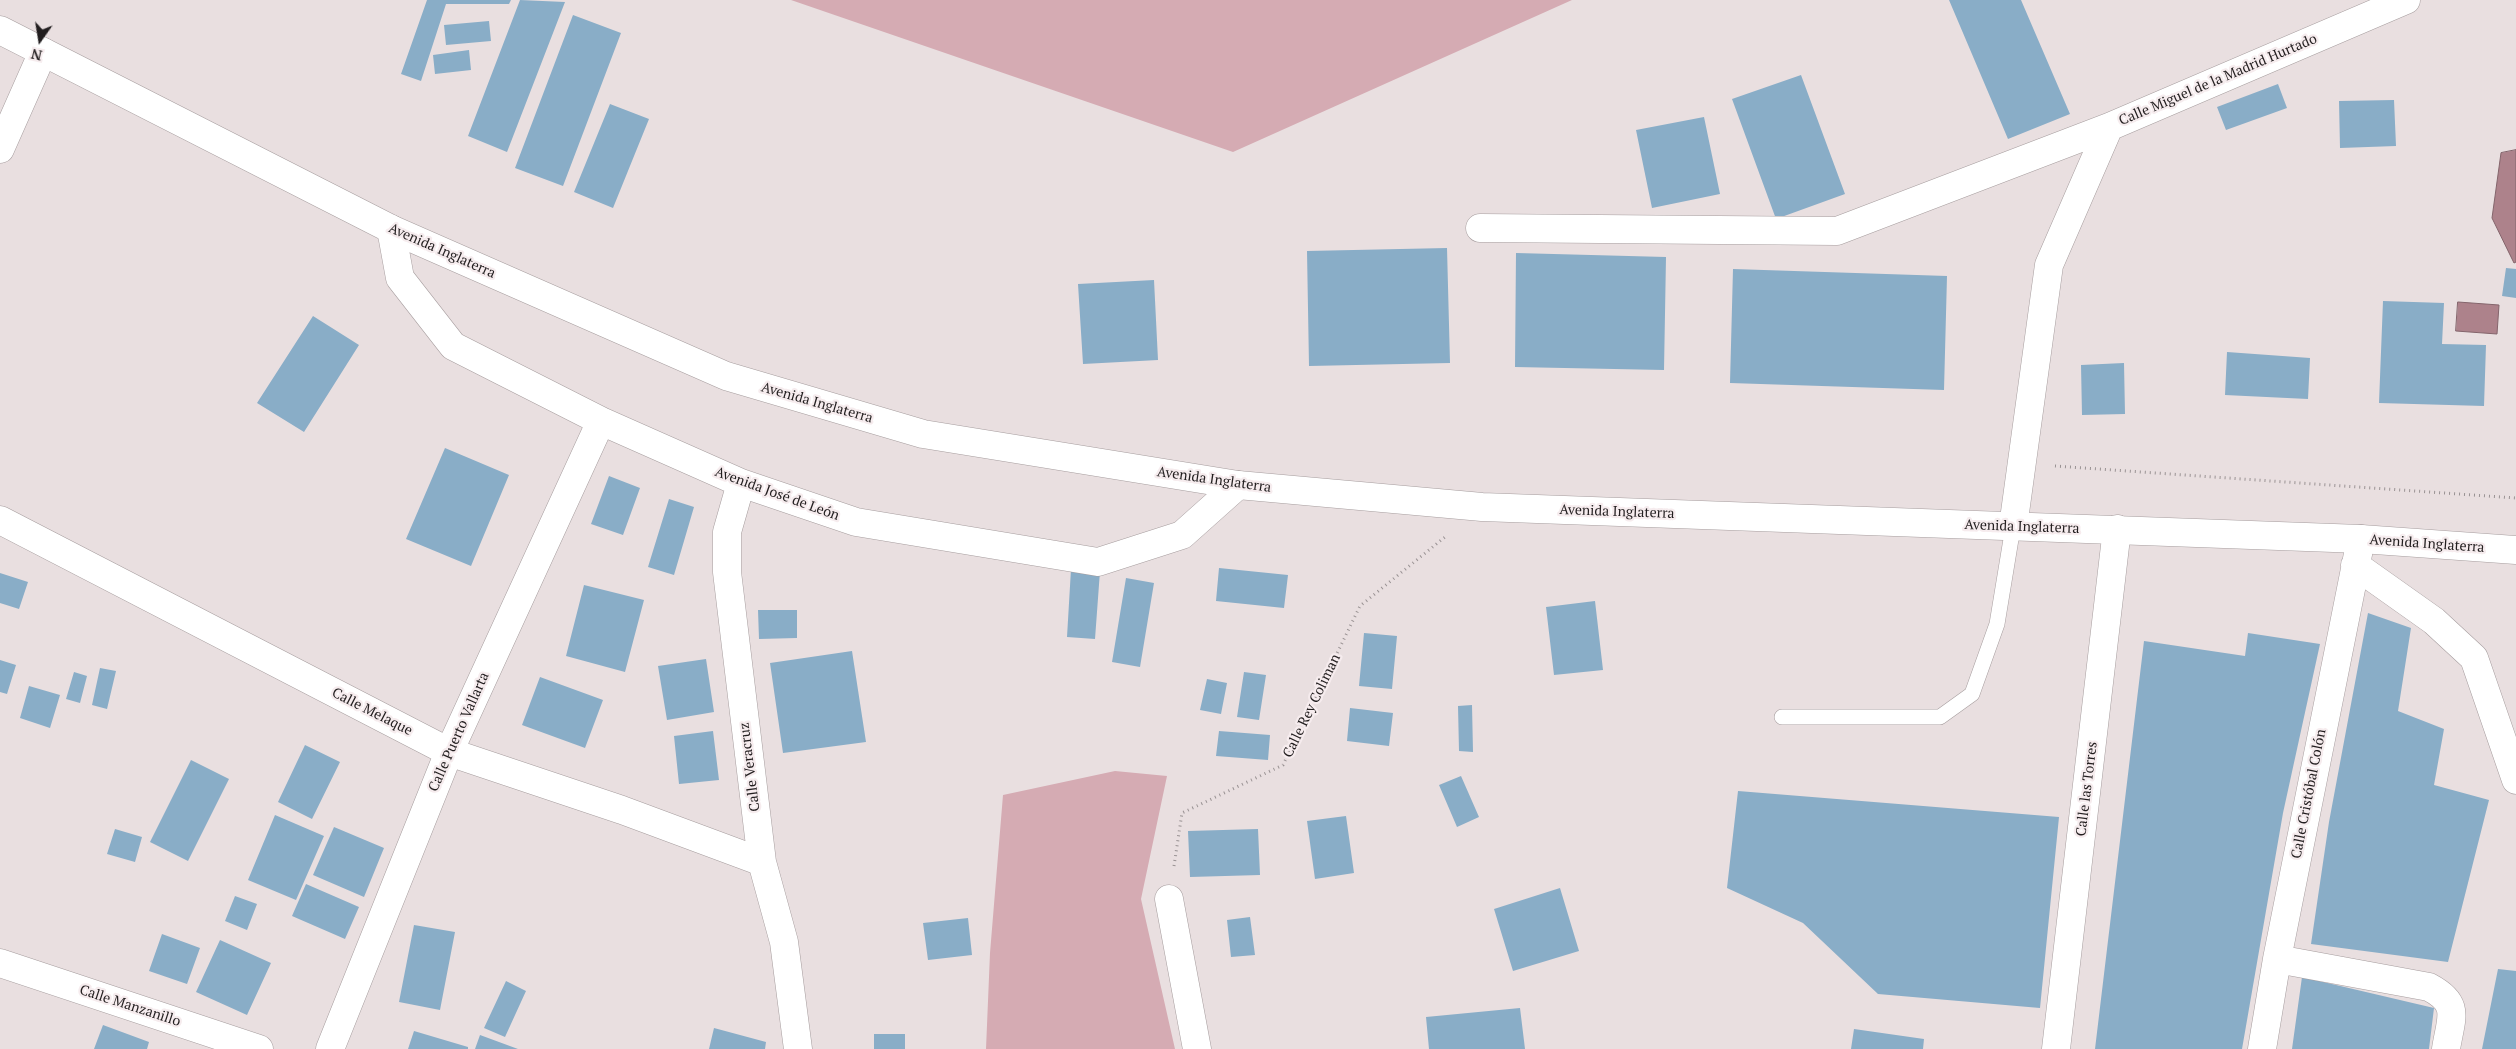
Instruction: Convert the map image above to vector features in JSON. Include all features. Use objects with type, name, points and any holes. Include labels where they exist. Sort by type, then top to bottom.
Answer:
[{"type":"street","name":"Calle Miguel de la Madrid Hurtado","points":[[2012,527],[2049,265],[2109,127],[2406,0]]},
{"type":"street","name":"Avenida Inglaterra","points":[[0,30],[391,230],[726,376],[923,434],[1238,485],[1482,507],[2012,527],[2117,529],[2358,552],[2516,550]]},
{"type":"street","points":[[0,149],[43,52]]},
{"type":"street","points":[[1480,228],[1837,231],[2109,127]]},
{"type":"street","name":"Avenida José de León","points":[[391,230],[400,278],[453,346],[601,421],[741,483],[856,522],[1098,562],[1182,534],[1238,485]]},
{"type":"street","name":"Calle Puerto Vallarta","points":[[330,1049],[449,752],[601,421]]},
{"type":"street","name":"Calle Veracruz","points":[[741,483],[727,532],[728,572],[762,862],[784,942],[798,1049]]},
{"type":"street","name":"Calle Melaque","points":[[0,520],[449,752],[622,810],[762,862]]},
{"type":"street","name":"Calle las Torres","points":[[2056,1049],[2117,529]]},
{"type":"street","points":[[2358,552],[2474,658],[2516,780]]},
{"type":"street","name":"Calle Cristóbal Colón","points":[[2262,1049],[2277,959],[2358,552]]},
{"type":"street","points":[[1169,899],[1196,1049]]},
{"type":"street","points":[[2277,959],[2429,987],[2445,996],[2452,1010],[2446,1049]]},
{"type":"street","name":"Calle Manzanillo","points":[[0,963],[260,1049]]},
{"type":"lane","points":[[1782,717],[1940,717],[1972,694],[1997,624],[2012,527]]},
{"type":"path","points":[[2021,464],[2516,498]]},
{"type":"path","name":"Calle Rey Coliman","points":[[1169,899],[1182,813],[1283,765],[1360,606],[1482,507]]},
{"type":"shaded area","points":[[791,0],[1572,0],[1233,152]]},
{"type":"shaded area","points":[[2516,150],[2516,262],[2514,263],[2492,218],[2501,153]]},
{"type":"shaded area","points":[[2458,302],[2499,305],[2497,334],[2456,331]]},
{"type":"shaded area","points":[[1115,771],[1167,776],[1141,899],[1175,1049],[986,1049],[990,953],[1003,795]]},
{"type":"building","points":[[427,0],[511,0],[509,4],[446,4],[421,81],[401,74]]},
{"type":"building","points":[[520,0],[565,2],[507,152],[468,136]]},
{"type":"building","points":[[1949,0],[2021,0],[2070,114],[2008,139]]},
{"type":"building","points":[[573,15],[621,33],[563,186],[515,168]]},
{"type":"building","points":[[489,21],[491,41],[446,45],[444,25]]},
{"type":"building","points":[[469,50],[471,70],[435,74],[433,55]]},
{"type":"building","points":[[1801,75],[1845,194],[1776,219],[1732,99]]},
{"type":"building","points":[[2278,84],[2287,108],[2226,130],[2217,107]]},
{"type":"building","points":[[2394,100],[2396,146],[2340,148],[2339,101]]},
{"type":"building","points":[[610,104],[649,119],[613,208],[574,192]]},
{"type":"building","points":[[1704,117],[1720,194],[1652,208],[1636,130]]},
{"type":"building","points":[[1447,248],[1450,363],[1309,366],[1307,251]]},
{"type":"building","points":[[1516,253],[1666,257],[1664,370],[1515,367]]},
{"type":"building","points":[[2506,268],[2516,269],[2516,298],[2502,296]]},
{"type":"building","points":[[1733,269],[1947,276],[1944,390],[1730,383]]},
{"type":"building","points":[[1154,280],[1158,360],[1083,364],[1078,284]]},
{"type":"building","points":[[2383,301],[2444,303],[2442,344],[2486,345],[2484,406],[2379,403]]},
{"type":"building","points":[[313,316],[359,345],[304,432],[257,403]]},
{"type":"building","points":[[2227,352],[2310,358],[2308,399],[2225,395]]},
{"type":"building","points":[[2124,363],[2125,414],[2082,415],[2081,365]]},
{"type":"building","points":[[445,448],[509,475],[471,566],[406,539]]},
{"type":"building","points":[[609,476],[640,488],[623,535],[591,524]]},
{"type":"building","points":[[669,499],[694,507],[674,575],[648,567]]},
{"type":"building","points":[[1219,568],[1288,575],[1284,608],[1216,601]]},
{"type":"building","points":[[1071,569],[1100,571],[1095,639],[1067,637]]},
{"type":"building","points":[[0,573],[28,582],[19,609],[0,603]]},
{"type":"building","points":[[1126,578],[1154,583],[1140,667],[1112,662]]},
{"type":"building","points":[[584,585],[644,600],[625,672],[566,656]]},
{"type":"building","points":[[1595,601],[1603,670],[1554,675],[1546,607]]},
{"type":"building","points":[[758,610],[797,610],[797,638],[759,639]]},
{"type":"building","points":[[2368,613],[2411,628],[2398,711],[2444,729],[2434,785],[2489,800],[2448,962],[2311,944],[2329,822]]},
{"type":"building","points":[[1364,633],[1397,636],[1392,689],[1359,686]]},
{"type":"building","points":[[2248,633],[2320,644],[2283,813],[2242,1049],[2095,1049],[2144,641],[2245,656]]},
{"type":"building","points":[[852,651],[866,742],[783,753],[770,663]]},
{"type":"building","points":[[706,659],[714,712],[667,720],[658,666]]},
{"type":"building","points":[[0,660],[16,665],[7,694],[0,692]]},
{"type":"building","points":[[100,668],[116,671],[107,709],[92,705]]},
{"type":"building","points":[[74,672],[87,676],[80,703],[66,699]]},
{"type":"building","points":[[1244,672],[1266,675],[1259,720],[1237,717]]},
{"type":"building","points":[[540,677],[603,700],[585,748],[522,725]]},
{"type":"building","points":[[1207,679],[1227,683],[1221,714],[1200,710]]},
{"type":"building","points":[[29,686],[60,695],[50,728],[20,718]]},
{"type":"building","points":[[1472,705],[1473,752],[1459,751],[1458,706]]},
{"type":"building","points":[[1350,708],[1393,713],[1389,746],[1347,741]]},
{"type":"building","points":[[713,731],[719,780],[679,784],[674,736]]},
{"type":"building","points":[[1219,731],[1270,735],[1268,760],[1216,756]]},
{"type":"building","points":[[305,745],[340,762],[312,819],[278,802]]},
{"type":"building","points":[[191,760],[229,779],[188,861],[150,842]]},
{"type":"building","points":[[1461,776],[1479,817],[1457,827],[1439,785]]},
{"type":"building","points":[[1738,791],[2059,817],[2040,1008],[1878,994],[1803,923],[1727,888]]},
{"type":"building","points":[[275,815],[324,836],[296,900],[248,880]]},
{"type":"building","points":[[1346,816],[1354,873],[1315,879],[1307,821]]},
{"type":"building","points":[[334,827],[384,848],[364,897],[313,875]]},
{"type":"building","points":[[115,829],[142,837],[135,862],[107,854]]},
{"type":"building","points":[[1258,829],[1260,875],[1190,877],[1188,831]]},
{"type":"building","points":[[306,884],[359,907],[345,939],[292,916]]},
{"type":"building","points":[[1560,888],[1579,951],[1513,971],[1494,909]]},
{"type":"building","points":[[235,896],[257,904],[247,930],[225,921]]},
{"type":"building","points":[[1250,917],[1255,955],[1231,957],[1227,920]]},
{"type":"building","points":[[968,918],[972,955],[928,960],[923,923]]},
{"type":"building","points":[[414,925],[455,932],[440,1010],[399,1002]]},
{"type":"building","points":[[162,934],[200,948],[187,984],[149,971]]},
{"type":"building","points":[[220,940],[271,963],[247,1015],[196,992]]},
{"type":"building","points":[[2498,969],[2516,971],[2516,1049],[2482,1049]]},
{"type":"building","points":[[2302,977],[2434,1008],[2429,1049],[2292,1049]]},
{"type":"building","points":[[506,981],[526,991],[505,1037],[484,1028]]},
{"type":"building","points":[[1520,1008],[1525,1049],[1429,1049],[1426,1017]]},
{"type":"building","points":[[103,1025],[149,1042],[147,1049],[94,1049]]},
{"type":"building","points":[[714,1028],[766,1042],[765,1049],[709,1049]]},
{"type":"building","points":[[1854,1029],[1924,1039],[1923,1049],[1851,1049]]},
{"type":"building","points":[[414,1031],[468,1047],[468,1049],[408,1049]]},
{"type":"building","points":[[874,1034],[905,1034],[905,1049],[874,1049]]},
{"type":"building","points":[[480,1035],[518,1049],[475,1049]]}]
